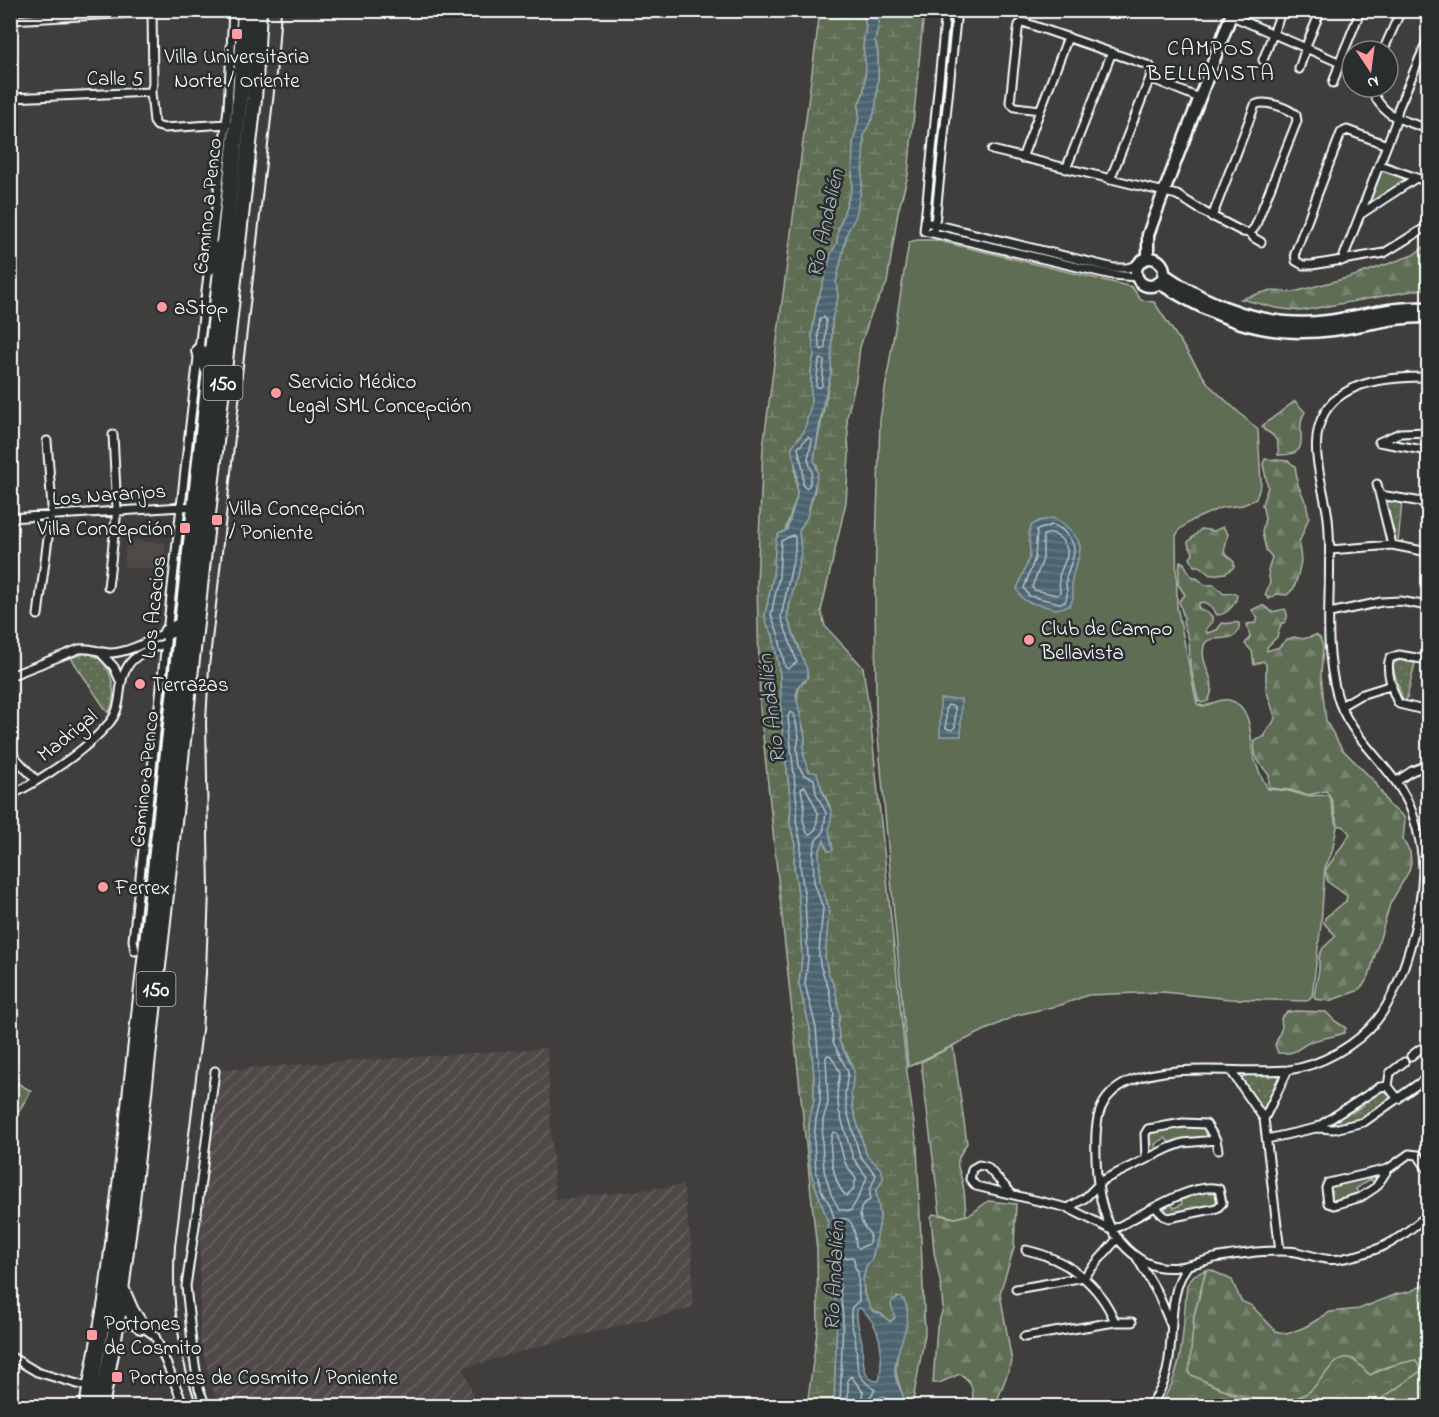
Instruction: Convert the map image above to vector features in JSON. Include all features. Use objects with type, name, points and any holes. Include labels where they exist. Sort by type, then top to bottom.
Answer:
[{"type":"highway","name":"Camino a Penco","points":[[101,1407],[182,625],[202,506],[209,376],[241,89],[245,10]]},
{"type":"highway","name":"Camino a Penco","points":[[87,1407],[110,1321],[122,1288],[202,506],[254,99],[259,10]]},
{"type":"highway","points":[[208,268],[224,241]]},
{"type":"highway","points":[[199,351],[205,360],[209,376]]},
{"type":"highway","points":[[167,638],[182,625]]},
{"type":"highway","points":[[135,951],[146,962]]},
{"type":"highway","points":[[122,1288],[131,1311],[141,1326]]},
{"type":"street","name":"Los Acacios","points":[[135,951],[133,940],[181,506],[227,124],[233,10]]},
{"type":"street","points":[[924,222],[1114,268],[1129,268],[1138,265],[1142,260],[1155,258],[1164,268],[1162,279],[1152,286],[1146,285],[1137,277],[1112,275],[924,231],[924,222],[946,10]]},
{"type":"street","points":[[934,233],[957,10]]},
{"type":"street","points":[[1263,60],[1282,10]]},
{"type":"street","points":[[1299,69],[1321,10]]},
{"type":"street","points":[[1350,39],[1361,10]]},
{"type":"street","points":[[10,20],[151,11],[153,84],[151,92]]},
{"type":"street","points":[[1148,258],[1148,235],[1163,191],[1232,13],[1273,34],[1340,63],[1333,83]]},
{"type":"street","points":[[1388,39],[1398,17]]},
{"type":"street","points":[[1040,110],[1017,108],[1011,104],[1018,27],[1021,23],[1026,22],[1148,65],[1151,70],[1150,78],[1110,180]]},
{"type":"street","points":[[1022,158],[1068,37]]},
{"type":"street","points":[[1342,261],[1427,41]]},
{"type":"street","points":[[1066,169],[1112,52]]},
{"type":"street","points":[[1150,78],[1199,98]]},
{"type":"street","name":"Calle 5","points":[[10,98],[147,90],[151,92],[153,120],[159,127],[227,124]]},
{"type":"street","points":[[1376,99],[1379,106],[1387,113],[1428,129]]},
{"type":"street","points":[[992,150],[1163,191],[1184,198],[1212,217],[1243,232],[1250,232],[1255,227],[1297,121],[1296,115],[1264,102],[1255,105],[1212,217]]},
{"type":"street","points":[[1387,145],[1347,130],[1341,133],[1295,254],[1296,261],[1302,265],[1342,261],[1384,253],[1428,226]]},
{"type":"street","points":[[1380,165],[1428,182]]},
{"type":"street","points":[[1360,215],[1416,178]]},
{"type":"street","points":[[1250,232],[1254,238],[1262,242]]},
{"type":"street","points":[[1137,277],[1138,265]]},
{"type":"street","points":[[1162,279],[1213,303],[1244,314],[1275,321],[1305,323],[1396,309],[1428,308]]},
{"type":"street","points":[[1162,279],[1213,314],[1246,325],[1273,330],[1318,332],[1397,318],[1428,317]]},
{"type":"street","points":[[1172,1329],[1158,1294],[1136,1256],[1112,1230],[1103,1210],[1097,1185],[1096,1120],[1103,1103],[1117,1088],[1134,1079],[1193,1071],[1288,1070],[1310,1065],[1335,1054],[1366,1032],[1380,1015],[1398,979],[1409,948],[1426,868],[1412,813],[1397,781],[1356,732],[1341,706],[1332,665],[1330,550],[1317,457],[1319,429],[1325,412],[1340,397],[1360,386],[1396,379],[1428,377]]},
{"type":"street","points":[[1428,432],[1400,433],[1378,442],[1428,451]]},
{"type":"street","points":[[108,587],[117,510],[112,435]]},
{"type":"street","points":[[38,615],[51,515],[47,441]]},
{"type":"street","points":[[1377,484],[1392,545]]},
{"type":"street","points":[[1380,495],[1428,503]]},
{"type":"street","name":"Los Naranjos","points":[[10,518],[202,506]]},
{"type":"street","points":[[1330,550],[1392,545],[1428,552]]},
{"type":"street","points":[[1330,613],[1381,602],[1400,601],[1428,606]]},
{"type":"street","points":[[10,676],[79,649],[88,647],[110,653],[167,638]]},
{"type":"street","name":"Madrigal","points":[[10,796],[72,756],[111,722],[117,710],[125,670],[133,659],[167,638]]},
{"type":"street","points":[[99,651],[114,667],[121,683]]},
{"type":"street","points":[[1428,660],[1399,655],[1392,657],[1388,665],[1392,685],[1401,705],[1428,711]]},
{"type":"street","points":[[1341,706],[1360,695],[1392,685]]},
{"type":"street","points":[[10,752],[36,780]]},
{"type":"street","points":[[1397,781],[1412,771],[1428,765]]},
{"type":"street","points":[[1411,1056],[1420,1049],[1428,1047]]},
{"type":"street","points":[[1398,1099],[1389,1086],[1390,1072],[1404,1062]]},
{"type":"street","points":[[1264,1119],[1288,1070]]},
{"type":"street","points":[[206,1407],[199,1389],[188,1320],[186,1286],[215,1071]]},
{"type":"street","points":[[1232,1071],[1264,1119],[1280,1251]]},
{"type":"street","points":[[1267,1139],[1316,1128],[1330,1129],[1364,1122],[1428,1077]]},
{"type":"street","points":[[1316,1128],[1380,1087],[1389,1086]]},
{"type":"street","points":[[1146,1159],[1145,1134],[1151,1127],[1203,1123],[1209,1127],[1218,1150]]},
{"type":"street","points":[[1068,1208],[1085,1198],[1107,1178],[1178,1144],[1216,1140]]},
{"type":"street","points":[[1388,1169],[1328,1183],[1326,1188],[1328,1203],[1334,1205],[1361,1197],[1376,1187],[1388,1169],[1409,1154],[1413,1153],[1419,1157],[1428,1170]]},
{"type":"street","points":[[1012,1194],[987,1167],[979,1165],[972,1169],[970,1179],[976,1186],[1068,1208],[1112,1230]]},
{"type":"street","points":[[1112,1230],[1189,1190],[1215,1188],[1220,1189],[1222,1193],[1222,1203],[1217,1208],[1169,1218],[1156,1208]]},
{"type":"street","points":[[1136,1256],[1165,1268],[1220,1257],[1280,1251],[1330,1260],[1343,1259],[1389,1244],[1428,1215]]},
{"type":"street","points":[[1016,1289],[1084,1277],[1118,1238]]},
{"type":"street","points":[[1026,1250],[1055,1259],[1084,1277],[1103,1298],[1115,1322]]},
{"type":"street","points":[[1149,1407],[1158,1396],[1166,1373],[1171,1352],[1176,1288],[1188,1265]]},
{"type":"street","points":[[110,1321],[141,1326],[149,1330],[157,1340],[184,1407]]},
{"type":"street","points":[[1024,1337],[1115,1322],[1132,1322]]},
{"type":"street","points":[[10,1356],[37,1372],[91,1388]]},
{"type":"shaded area","points":[[126,540],[165,543],[164,570],[124,567]]},
{"type":"shaded area","points":[[547,1048],[555,1200],[683,1185],[692,1251],[693,1308],[577,1336],[464,1368],[476,1406],[219,1406],[200,1342],[200,1228],[219,1070]]},
{"type":"green space","points":[[820,11],[863,11],[866,27],[863,47],[866,66],[864,92],[859,104],[859,118],[853,144],[852,188],[816,308],[812,334],[814,355],[811,370],[811,405],[804,432],[798,438],[795,464],[797,496],[785,531],[776,539],[773,577],[765,615],[773,635],[780,674],[782,726],[791,805],[790,823],[795,845],[794,866],[799,900],[802,958],[799,984],[810,1028],[814,1077],[814,1101],[808,1142],[811,1173],[828,1222],[826,1235],[835,1252],[837,1318],[834,1406],[807,1406],[818,1325],[817,1250],[760,708],[757,583],[763,448]]},
{"type":"green space","points":[[875,11],[924,11],[908,175],[898,212],[887,283],[871,314],[860,347],[856,380],[847,417],[849,456],[846,502],[821,611],[825,626],[863,667],[870,717],[907,1072],[917,1146],[925,1334],[912,1406],[904,1406],[896,1370],[906,1317],[904,1300],[897,1297],[895,1318],[890,1322],[881,1314],[872,1311],[864,1294],[863,1280],[866,1266],[872,1259],[879,1226],[880,1216],[876,1191],[883,1178],[879,1167],[866,1154],[853,1109],[852,1064],[839,1041],[840,1016],[835,988],[828,973],[825,958],[829,908],[820,881],[819,852],[824,839],[828,851],[833,850],[829,831],[830,807],[820,785],[805,765],[804,731],[797,701],[799,685],[806,681],[799,647],[787,617],[801,553],[799,531],[807,517],[815,489],[817,465],[814,463],[815,453],[831,373],[832,319],[838,297],[836,282],[847,233],[856,213],[862,183],[864,134],[873,117],[876,104],[878,54],[875,41],[879,23]]},
{"type":"green space","points":[[1380,170],[1405,177],[1407,181],[1368,205]]},
{"type":"green space","name":"Club de Campo Bellavista","points":[[935,240],[1132,287],[1141,300],[1154,302],[1209,385],[1258,430],[1261,484],[1256,499],[1243,505],[1220,508],[1193,520],[1180,529],[1176,536],[1177,607],[1197,704],[1202,706],[1222,700],[1237,703],[1249,724],[1254,758],[1268,789],[1289,791],[1306,796],[1327,795],[1330,799],[1337,827],[1332,852],[1325,868],[1312,996],[1307,1001],[1230,999],[1163,992],[1088,995],[1061,1005],[1017,1015],[908,1067],[876,714],[875,581],[880,420],[909,242]]},
{"type":"green space","points":[[1428,244],[1428,288],[1300,311],[1276,308],[1241,299],[1268,291],[1294,292],[1354,276],[1413,255]]},
{"type":"green space","points":[[1295,401],[1305,412],[1301,426],[1300,447],[1290,454],[1278,455],[1276,439],[1262,426]]},
{"type":"green space","points":[[1265,459],[1288,461],[1295,466],[1298,485],[1309,517],[1299,543],[1301,561],[1294,588],[1287,595],[1277,594],[1269,599],[1265,595],[1270,583],[1268,570],[1272,557],[1266,550],[1262,532],[1265,518],[1262,504],[1268,487],[1263,464]]},
{"type":"green space","points":[[1389,500],[1402,501],[1398,543],[1394,542],[1387,503]]},
{"type":"green space","points":[[1223,527],[1228,534],[1224,552],[1234,562],[1234,567],[1226,573],[1210,575],[1199,566],[1194,566],[1190,558],[1193,554],[1192,550],[1188,542],[1201,529],[1214,531]]},
{"type":"green space","points":[[1180,561],[1184,563],[1190,575],[1205,585],[1214,585],[1224,594],[1237,595],[1233,606],[1220,615],[1217,615],[1212,607],[1204,602],[1199,603],[1198,607],[1213,618],[1213,622],[1206,629],[1207,633],[1217,630],[1222,623],[1239,623],[1235,635],[1211,640],[1204,646],[1204,660],[1212,686],[1208,701],[1202,703],[1198,701],[1190,663],[1189,639],[1179,601],[1185,595],[1178,584]]},
{"type":"green space","points":[[1260,606],[1272,612],[1285,609],[1287,614],[1277,637],[1267,647],[1267,651],[1279,647],[1286,640],[1294,637],[1303,639],[1316,635],[1320,638],[1323,647],[1321,675],[1326,721],[1342,749],[1375,782],[1389,805],[1405,820],[1403,840],[1410,852],[1409,871],[1390,904],[1369,976],[1357,991],[1329,1001],[1315,999],[1314,995],[1319,957],[1323,948],[1336,936],[1324,923],[1325,918],[1346,901],[1347,896],[1328,882],[1325,871],[1350,834],[1343,826],[1339,826],[1331,799],[1326,791],[1308,795],[1269,788],[1269,775],[1256,756],[1255,741],[1265,736],[1275,717],[1266,689],[1266,664],[1263,661],[1254,665],[1252,651],[1245,644],[1250,637],[1247,624],[1256,623],[1258,618],[1252,610]]},
{"type":"green space","points":[[86,653],[101,661],[111,677],[113,696],[108,713],[71,658]]},
{"type":"green space","points":[[1399,660],[1415,663],[1406,702],[1403,701],[1393,668],[1393,663]]},
{"type":"green space","points":[[1287,1012],[1326,1012],[1346,1028],[1344,1033],[1310,1042],[1293,1052],[1278,1053],[1275,1045],[1282,1027],[1281,1018]]},
{"type":"green space","points":[[953,1046],[967,1143],[957,1164],[964,1189],[966,1215],[955,1218],[940,1214],[921,1062]]},
{"type":"green space","points":[[1245,1075],[1276,1075],[1278,1077],[1265,1109],[1261,1108],[1242,1078]]},
{"type":"green space","points":[[11,1079],[31,1091],[11,1124]]},
{"type":"green space","points":[[1382,1089],[1387,1090],[1391,1099],[1364,1119],[1327,1126],[1346,1112],[1351,1113],[1364,1105],[1365,1099]]},
{"type":"green space","points":[[1177,1125],[1204,1126],[1208,1135],[1205,1138],[1170,1143],[1165,1138],[1155,1144],[1157,1150],[1149,1153],[1149,1132]]},
{"type":"green space","points":[[1379,1174],[1375,1184],[1370,1179],[1356,1189],[1359,1195],[1331,1203],[1328,1186]]},
{"type":"green space","points":[[1215,1190],[1220,1202],[1218,1204],[1168,1215],[1162,1210],[1163,1206],[1170,1203],[1174,1208],[1182,1204],[1181,1198],[1191,1192]]},
{"type":"green space","points":[[988,1201],[1016,1204],[1014,1248],[1000,1293],[1012,1362],[995,1406],[973,1406],[973,1392],[970,1384],[960,1374],[939,1383],[933,1383],[937,1327],[943,1309],[931,1217],[933,1214],[955,1218],[971,1214]]},
{"type":"green space","points":[[1206,1270],[1232,1280],[1241,1301],[1252,1306],[1276,1331],[1287,1334],[1305,1327],[1330,1312],[1359,1309],[1428,1283],[1428,1406],[1371,1406],[1422,1370],[1415,1360],[1386,1367],[1370,1375],[1353,1359],[1335,1362],[1315,1388],[1300,1396],[1268,1401],[1235,1394],[1188,1374],[1194,1315]]},
{"type":"green space","points":[[1206,1270],[1194,1315],[1189,1374],[1254,1402],[1279,1404],[1293,1401],[1309,1392],[1338,1360],[1344,1358],[1355,1361],[1370,1375],[1394,1365],[1415,1360],[1422,1370],[1371,1406],[1158,1406],[1174,1379],[1178,1364],[1187,1285],[1194,1275]]},
{"type":"water","name":"Río Andalién","points":[[863,11],[875,11],[879,23],[875,41],[878,54],[876,104],[873,117],[864,134],[862,183],[856,216],[847,233],[836,282],[838,297],[832,319],[831,373],[823,404],[814,459],[818,473],[807,517],[799,531],[801,553],[787,617],[808,678],[799,685],[796,695],[805,737],[803,753],[808,771],[817,773],[832,813],[829,831],[833,850],[828,851],[824,840],[819,852],[820,881],[829,909],[825,958],[828,973],[835,988],[840,1016],[839,1041],[854,1071],[851,1094],[853,1109],[866,1154],[883,1174],[876,1191],[880,1216],[879,1226],[872,1259],[866,1266],[863,1280],[864,1295],[872,1311],[881,1314],[890,1322],[895,1318],[891,1304],[893,1300],[901,1297],[905,1303],[907,1318],[895,1371],[904,1406],[889,1406],[884,1396],[875,1399],[873,1406],[834,1405],[837,1318],[832,1269],[835,1252],[826,1235],[828,1222],[811,1173],[808,1142],[814,1101],[814,1077],[810,1028],[799,984],[802,958],[799,900],[794,866],[795,845],[790,823],[791,805],[782,726],[780,674],[773,635],[765,615],[773,577],[776,539],[779,534],[787,530],[797,496],[797,470],[792,446],[804,432],[811,405],[811,370],[814,355],[812,334],[816,308],[852,188],[853,144],[859,118],[859,104],[864,92],[866,66],[863,47],[866,27]],"holes":[[[860,1308],[877,1331],[881,1348],[879,1381],[869,1377],[864,1367],[857,1310]]]},
{"type":"water","points":[[1052,518],[1061,522],[1075,535],[1080,547],[1072,579],[1071,603],[1069,606],[1056,609],[1028,602],[1022,598],[1017,589],[1030,556],[1031,526],[1039,521]]},
{"type":"water","points":[[940,699],[961,699],[961,736],[940,736]]},
{"type":"railway","points":[[197,1406],[185,1367],[177,1328],[174,1267],[202,1030],[206,973],[209,890],[206,722],[209,667],[277,65],[281,10]]},
{"type":"place","name":"Villa Universitaria Norte / Oriente","points":[[237,34]]},
{"type":"place","name":"aStop","points":[[162,307]]},
{"type":"place","name":"Servicio Médico Legal SML Concepción","points":[[276,393]]},
{"type":"place","name":"Villa Concepción / Poniente","points":[[217,520]]},
{"type":"place","name":"Villa Concepción","points":[[185,528]]},
{"type":"place","name":"Club de Campo Bellavista","points":[[1029,640]]},
{"type":"place","name":"Terrazas","points":[[140,684]]},
{"type":"place","name":"Ferrex","points":[[103,887]]},
{"type":"place","name":"Portones de Cosmito","points":[[92,1335]]},
{"type":"place","name":"Portones de Cosmito / Poniente","points":[[117,1377]]},
{"type":"district","name":"CAMPOS BELLAVISTA","points":[[1211,60]]}]
